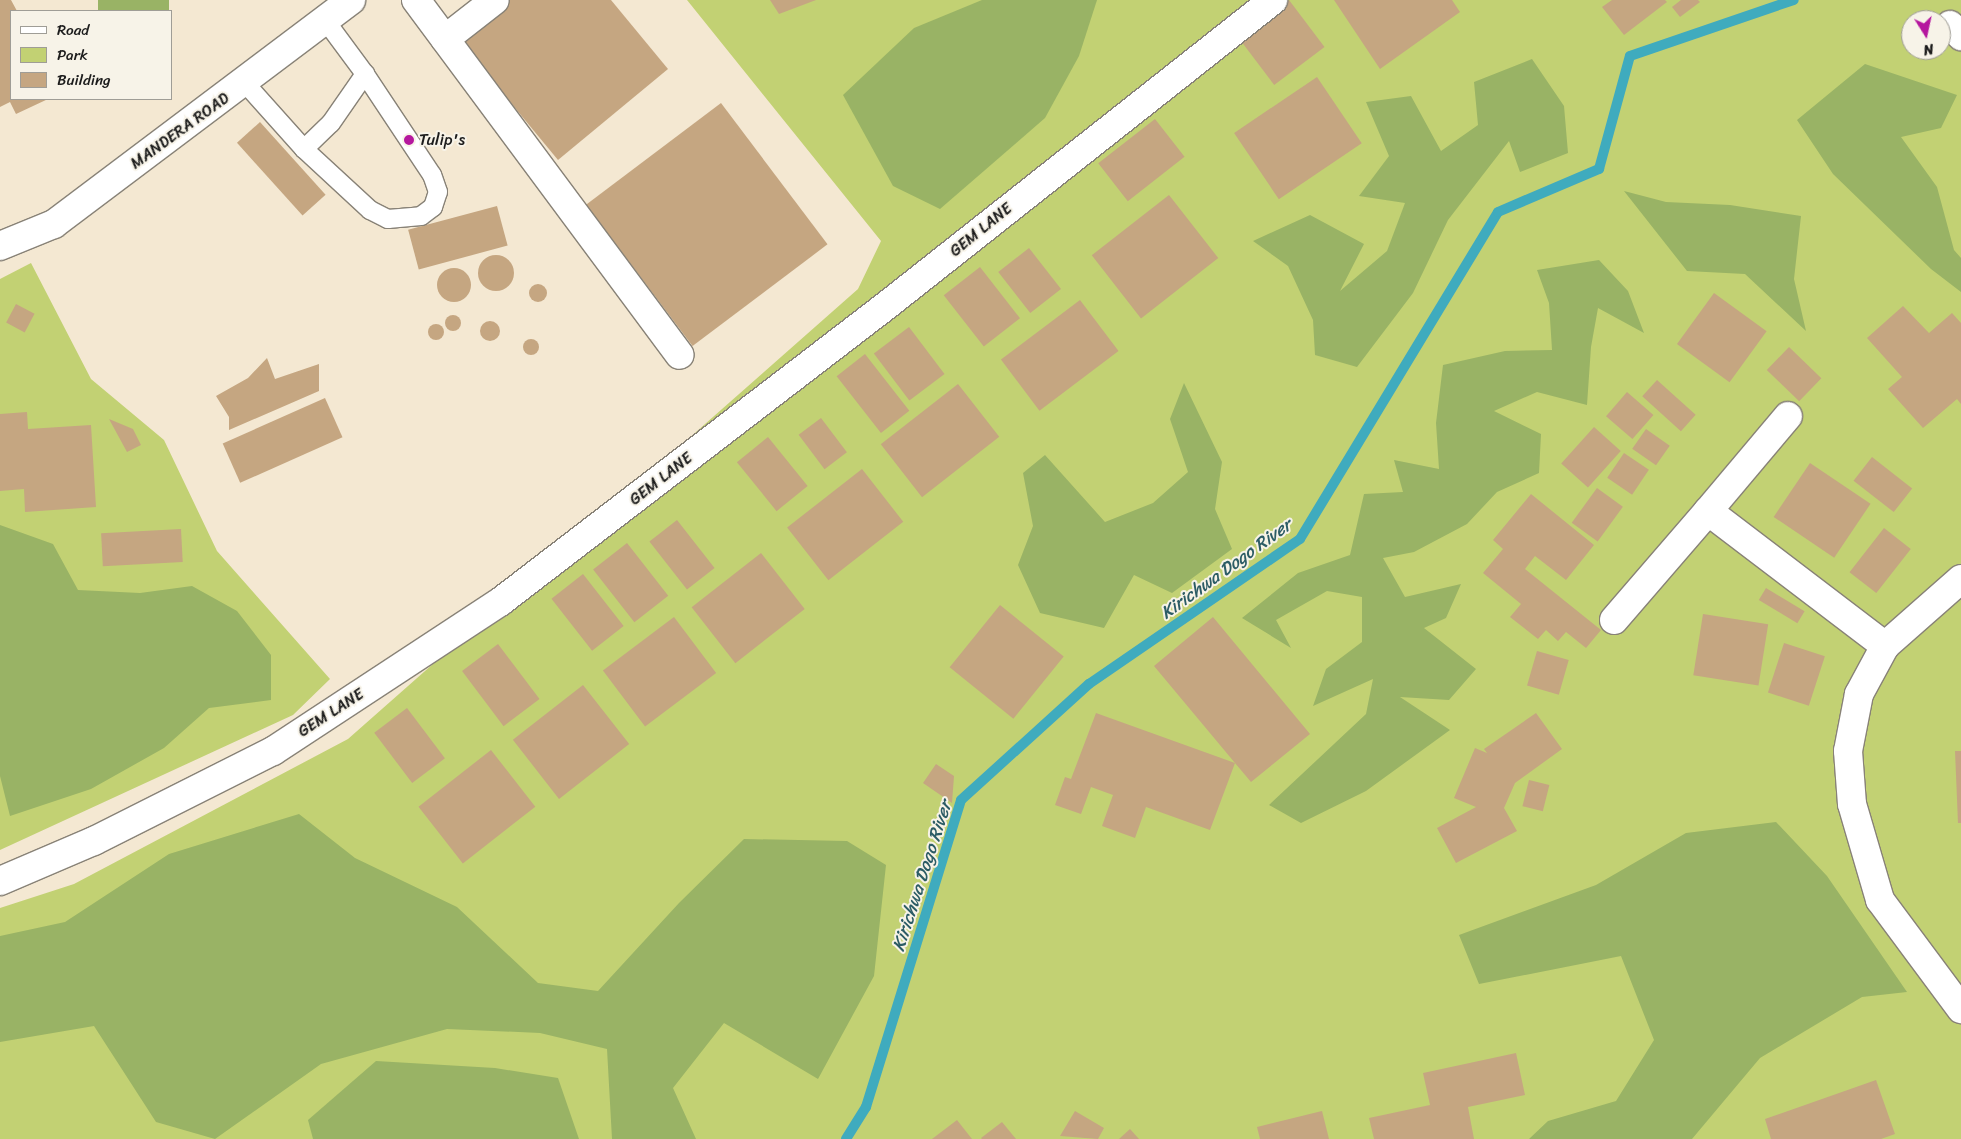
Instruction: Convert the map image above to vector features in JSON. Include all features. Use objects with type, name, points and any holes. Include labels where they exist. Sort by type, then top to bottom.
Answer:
[{"type":"street","name":"MANDERA ROAD","points":[[0,246],[54,224],[245,83],[350,0]]},
{"type":"street","points":[[416,0],[680,355]]},
{"type":"street","points":[[445,39],[496,0]]},
{"type":"street","name":"GEM LANE","points":[[0,881],[94,841],[273,751],[500,602],[887,305],[1272,0]]},
{"type":"street","points":[[1614,620],[1788,416]]},
{"type":"street","points":[[1708,511],[1885,646]]},
{"type":"street","points":[[1961,579],[1885,646],[1859,694],[1848,750],[1852,804],[1880,900],[1961,1009]]},
{"type":"lane","points":[[245,83],[304,149],[370,210],[388,219],[421,216],[433,207],[438,192],[432,176],[365,74],[325,20]]},
{"type":"lane","points":[[304,149],[331,123],[365,74]]},
{"type":"green space","points":[[98,0],[169,0],[169,10],[98,10]]},
{"type":"green space","points":[[687,0],[1961,0],[1961,1139],[0,1139],[0,908],[74,884],[348,739],[858,289],[881,241]]},
{"type":"green space","points":[[982,0],[1097,0],[1079,56],[1045,118],[940,209],[893,186],[843,95],[914,28]]},
{"type":"green space","points":[[1532,59],[1564,106],[1568,153],[1520,172],[1509,141],[1448,220],[1413,293],[1357,367],[1315,355],[1313,320],[1288,266],[1253,241],[1310,215],[1364,244],[1340,291],[1387,251],[1405,203],[1359,196],[1389,156],[1366,102],[1411,96],[1441,151],[1478,125],[1474,82]]},
{"type":"green space","points":[[1865,64],[1957,95],[1941,128],[1901,137],[1937,187],[1954,250],[1961,258],[1961,292],[1931,269],[1833,174],[1797,120]]},
{"type":"green space","points":[[1624,191],[1666,202],[1730,205],[1801,216],[1794,279],[1806,331],[1745,274],[1687,271]]},
{"type":"green space","points":[[1599,260],[1628,291],[1644,333],[1598,308],[1591,347],[1587,405],[1537,392],[1494,411],[1541,434],[1539,473],[1497,492],[1467,524],[1414,552],[1383,558],[1405,597],[1461,584],[1446,618],[1424,628],[1476,669],[1449,700],[1400,697],[1450,730],[1366,791],[1301,823],[1269,805],[1366,714],[1373,679],[1313,706],[1326,669],[1362,642],[1362,597],[1327,591],[1276,620],[1291,648],[1242,618],[1298,573],[1350,555],[1364,494],[1403,492],[1394,460],[1439,469],[1436,423],[1443,365],[1505,351],[1552,350],[1549,303],[1537,270]]},
{"type":"green space","points":[[31,263],[91,379],[164,440],[217,551],[330,679],[293,715],[0,850],[0,279]]},
{"type":"green space","points":[[1184,383],[1222,462],[1215,509],[1232,549],[1172,593],[1134,575],[1104,628],[1040,613],[1018,565],[1033,526],[1023,473],[1045,455],[1105,522],[1153,503],[1188,472],[1170,419]]},
{"type":"green space","points":[[0,525],[53,544],[78,590],[140,593],[192,586],[237,611],[271,655],[271,700],[209,708],[164,748],[91,789],[10,816],[0,776]]},
{"type":"green space","points":[[299,814],[355,858],[457,907],[538,983],[598,991],[679,903],[744,839],[847,841],[886,865],[874,976],[818,1079],[724,1023],[673,1088],[696,1139],[612,1139],[607,1049],[540,1033],[447,1029],[321,1064],[215,1139],[156,1122],[94,1026],[0,1042],[0,936],[65,922],[169,854]]},
{"type":"green space","points":[[1776,822],[1827,876],[1907,992],[1862,997],[1760,1058],[1692,1139],[1529,1139],[1548,1121],[1616,1101],[1654,1040],[1621,956],[1479,984],[1459,935],[1596,885],[1686,833]]},
{"type":"green space","points":[[376,1061],[495,1068],[558,1078],[579,1139],[313,1139],[308,1120]]},
{"type":"building","points":[[0,0],[11,0],[16,10],[10,10],[10,100],[46,100],[16,114],[10,102],[0,107]]},
{"type":"building","points":[[503,0],[611,0],[668,69],[558,160],[457,38]]},
{"type":"building","points":[[770,0],[816,0],[779,14]]},
{"type":"building","points":[[1289,0],[1325,47],[1274,85],[1239,38]]},
{"type":"building","points":[[1334,0],[1452,0],[1460,12],[1380,69]]},
{"type":"building","points":[[1612,0],[1665,0],[1667,2],[1624,35],[1602,7]]},
{"type":"building","points":[[1681,0],[1698,0],[1700,2],[1680,17],[1672,7]]},
{"type":"building","points":[[1317,77],[1362,143],[1279,199],[1234,133]]},
{"type":"building","points":[[721,103],[828,244],[693,346],[586,205]]},
{"type":"building","points":[[1155,119],[1185,157],[1128,201],[1098,163]]},
{"type":"building","points":[[260,122],[326,195],[303,216],[237,143]]},
{"type":"building","points":[[1169,195],[1218,258],[1141,318],[1092,255]]},
{"type":"building","points":[[497,206],[508,246],[419,269],[408,230]]},
{"type":"building","points":[[1029,248],[1061,289],[1030,313],[998,272]]},
{"type":"building","points":[[496,255],[503,256],[509,260],[513,266],[513,280],[509,286],[503,290],[496,291],[489,290],[483,286],[479,280],[478,273],[479,266],[483,260],[489,256]]},
{"type":"building","points":[[980,267],[1020,318],[984,347],[944,295]]},
{"type":"building","points":[[454,268],[466,273],[471,285],[466,297],[454,302],[442,297],[437,285],[442,273]]},
{"type":"building","points":[[538,284],[544,287],[547,293],[544,299],[538,302],[532,299],[529,293],[532,287]]},
{"type":"building","points":[[1714,293],[1767,331],[1730,382],[1677,344]]},
{"type":"building","points":[[1080,300],[1119,351],[1039,411],[1001,360]]},
{"type":"building","points":[[16,304],[35,314],[25,332],[6,323]]},
{"type":"building","points":[[1903,306],[1929,333],[1952,313],[1961,323],[1961,404],[1957,399],[1923,428],[1888,389],[1902,377],[1867,338]]},
{"type":"building","points":[[450,315],[456,315],[461,320],[459,329],[450,331],[445,326],[445,320]]},
{"type":"building","points":[[490,321],[497,324],[500,331],[497,338],[490,341],[483,338],[480,331],[483,324]]},
{"type":"building","points":[[436,324],[444,332],[436,340],[428,332]]},
{"type":"building","points":[[909,327],[945,374],[909,401],[874,353]]},
{"type":"building","points":[[528,339],[534,339],[539,344],[537,353],[528,355],[523,350],[523,344]]},
{"type":"building","points":[[1789,347],[1821,378],[1799,401],[1767,370]]},
{"type":"building","points":[[865,354],[909,411],[881,433],[837,376]]},
{"type":"building","points":[[267,358],[275,379],[319,364],[319,391],[229,430],[229,417],[216,396],[248,378]]},
{"type":"building","points":[[1657,380],[1696,415],[1681,431],[1642,396]]},
{"type":"building","points":[[958,384],[999,437],[922,497],[881,444]]},
{"type":"building","points":[[1627,392],[1653,415],[1632,439],[1606,416]]},
{"type":"building","points":[[325,398],[342,437],[240,483],[223,444]]},
{"type":"building","points":[[27,412],[28,429],[91,425],[96,507],[25,512],[24,489],[0,491],[0,414]]},
{"type":"building","points":[[821,418],[847,452],[825,469],[799,435]]},
{"type":"building","points":[[109,419],[133,429],[141,445],[127,452]]},
{"type":"building","points":[[1594,427],[1621,451],[1588,488],[1561,463]]},
{"type":"building","points":[[1646,429],[1670,446],[1656,465],[1632,449]]},
{"type":"building","points":[[768,437],[808,486],[777,511],[737,462]]},
{"type":"building","points":[[1624,453],[1649,470],[1632,495],[1607,478]]},
{"type":"building","points":[[1872,457],[1912,488],[1894,512],[1854,481]]},
{"type":"building","points":[[1810,463],[1871,504],[1834,558],[1774,517]]},
{"type":"building","points":[[862,469],[903,522],[828,580],[787,527]]},
{"type":"building","points":[[1597,488],[1623,507],[1598,542],[1572,523]]},
{"type":"building","points":[[1531,494],[1594,545],[1566,580],[1535,556],[1525,569],[1601,630],[1586,648],[1566,632],[1558,641],[1546,630],[1538,639],[1510,617],[1521,604],[1483,573],[1503,549],[1493,540]]},
{"type":"building","points":[[677,520],[715,568],[687,590],[649,542]]},
{"type":"building","points":[[1884,528],[1911,549],[1876,593],[1850,572]]},
{"type":"building","points":[[181,529],[183,562],[103,566],[101,533]]},
{"type":"building","points":[[627,543],[668,596],[634,622],[593,569]]},
{"type":"building","points":[[761,553],[805,609],[735,663],[692,607]]},
{"type":"building","points":[[583,574],[624,626],[592,651],[551,599]]},
{"type":"building","points":[[1766,588],[1805,611],[1797,623],[1759,600]]},
{"type":"building","points":[[1000,605],[1064,657],[1013,719],[950,667]]},
{"type":"building","points":[[1703,614],[1768,624],[1758,686],[1693,675]]},
{"type":"building","points":[[674,617],[716,673],[645,726],[603,671]]},
{"type":"building","points":[[1213,617],[1310,734],[1251,782],[1154,666]]},
{"type":"building","points":[[1784,643],[1825,656],[1809,706],[1768,692]]},
{"type":"building","points":[[498,644],[540,699],[504,726],[462,671]]},
{"type":"building","points":[[1537,651],[1569,660],[1559,695],[1527,686]]},
{"type":"building","points":[[583,685],[629,744],[559,799],[513,740]]},
{"type":"building","points":[[407,708],[445,758],[412,783],[374,733]]},
{"type":"building","points":[[1096,713],[1235,763],[1210,830],[1146,807],[1135,838],[1102,826],[1113,795],[1091,787],[1081,814],[1055,805],[1065,777],[1071,779]]},
{"type":"building","points":[[1536,713],[1562,749],[1515,783],[1504,808],[1517,831],[1456,863],[1437,828],[1476,807],[1454,798],[1475,748],[1487,753],[1484,749]]},
{"type":"building","points":[[491,750],[535,807],[463,863],[419,807]]},
{"type":"building","points":[[1955,751],[1961,751],[1961,823],[1958,823]]},
{"type":"building","points":[[936,764],[954,776],[952,803],[923,783]]},
{"type":"building","points":[[1529,780],[1549,785],[1543,811],[1522,806]]},
{"type":"building","points":[[1516,1053],[1525,1095],[1468,1107],[1474,1139],[1374,1139],[1369,1118],[1430,1105],[1423,1073]]},
{"type":"building","points":[[1876,1080],[1895,1134],[1881,1139],[1771,1139],[1765,1119]]},
{"type":"building","points":[[1075,1111],[1104,1128],[1098,1139],[1060,1136]]},
{"type":"building","points":[[1322,1111],[1329,1139],[1260,1139],[1257,1127]]},
{"type":"building","points":[[957,1120],[972,1139],[932,1139]]},
{"type":"building","points":[[1002,1122],[1016,1139],[981,1138]]},
{"type":"building","points":[[1130,1129],[1139,1139],[1119,1139]]},
{"type":"waterway","name":"Kirichwa Dogo River","points":[[846,1139],[866,1107],[961,800],[1089,684],[1300,539],[1498,212],[1599,169],[1630,56],[1794,0]]},
{"type":"place","name":"Tulip's","points":[[409,140]]}]
